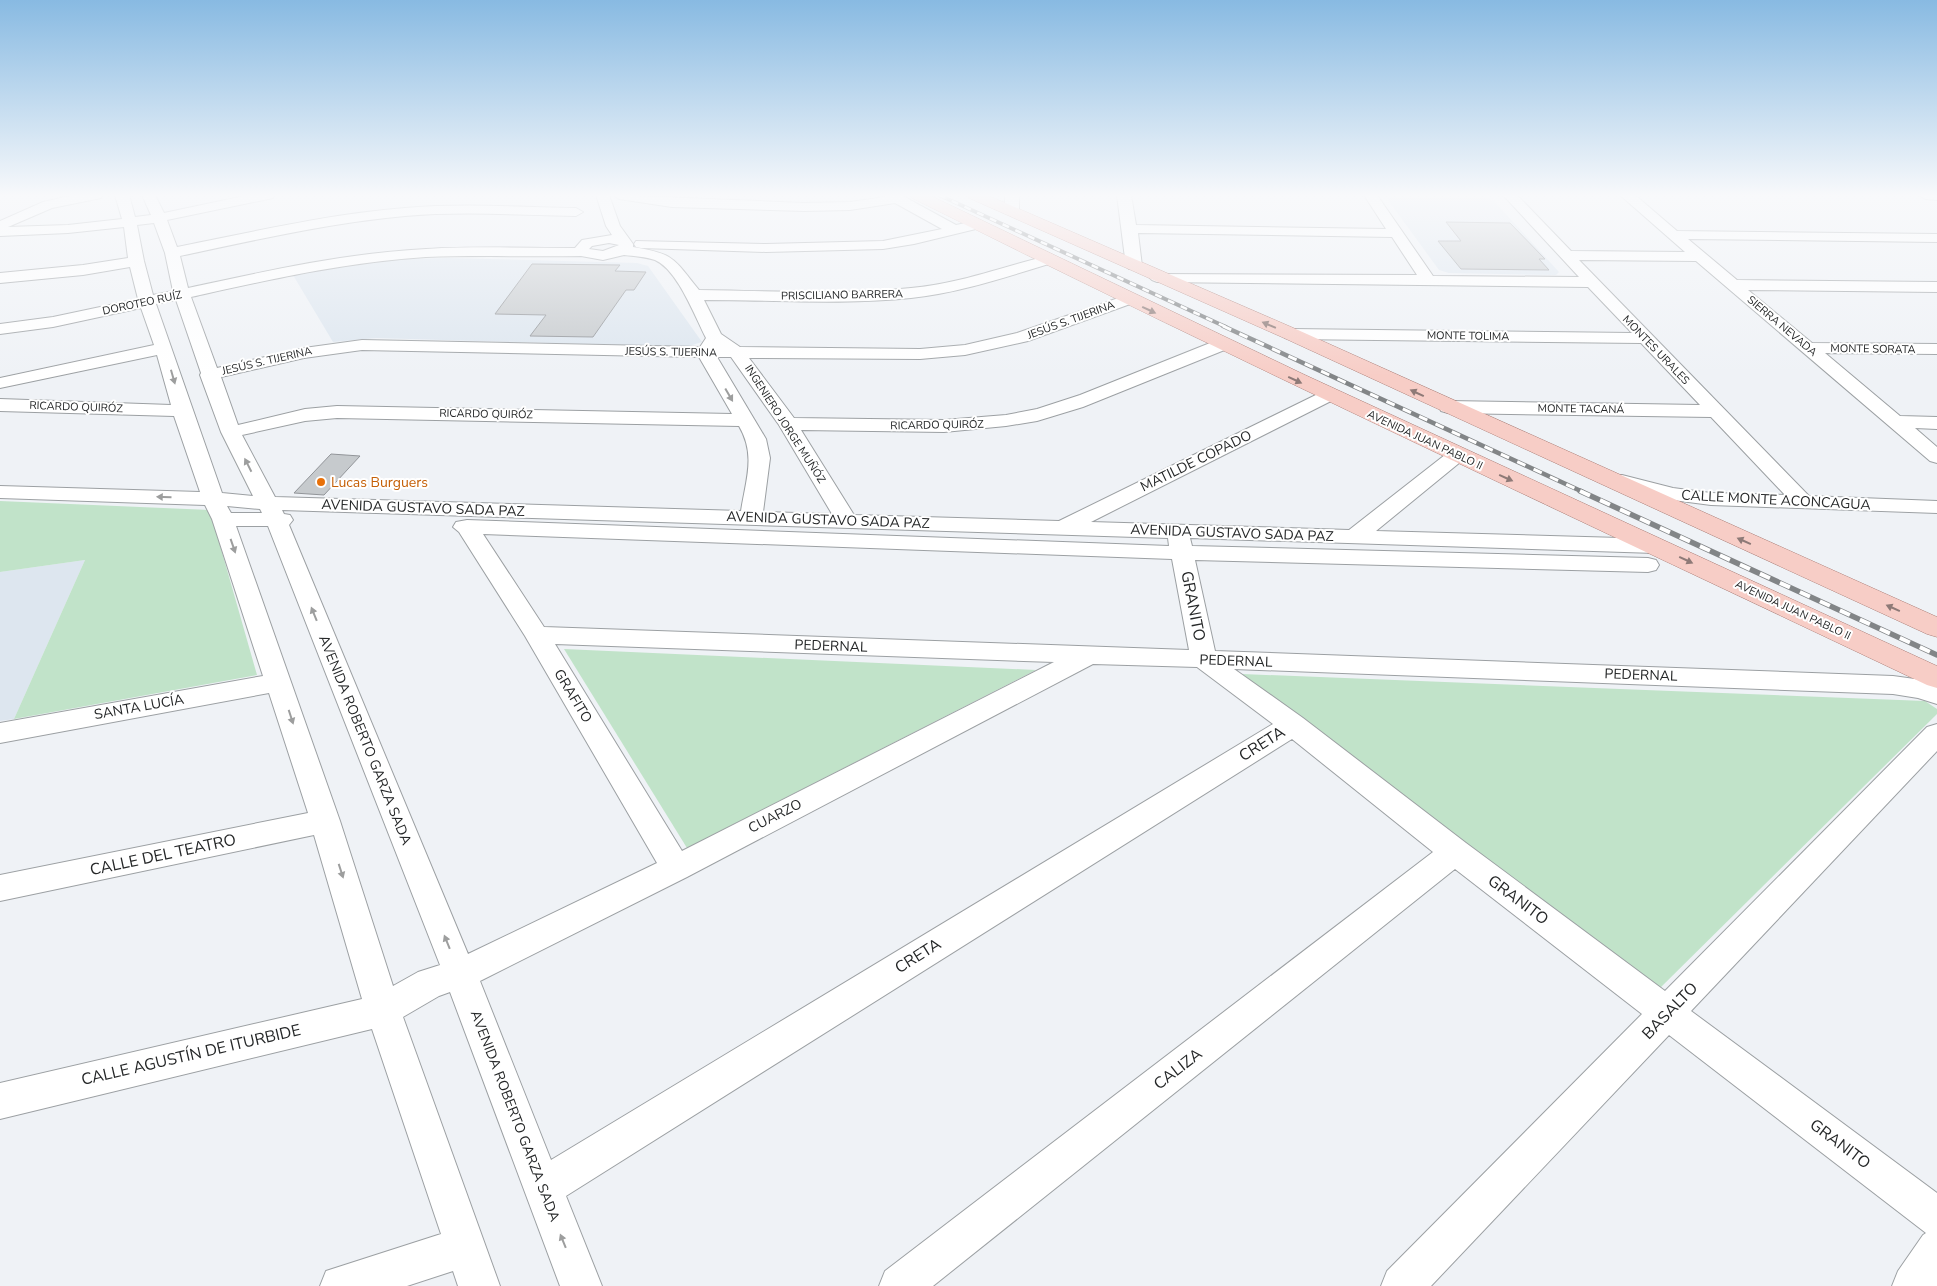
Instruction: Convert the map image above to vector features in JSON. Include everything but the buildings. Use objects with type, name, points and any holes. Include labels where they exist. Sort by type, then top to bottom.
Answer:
[{"type":"main road","name":"AVENIDA JUAN PABLO II","points":[[1037,255],[1328,396],[1457,455],[1652,556],[1936,688]]},
{"type":"main road","points":[[1112,255],[1157,277],[1290,334],[1937,628]]},
{"type":"street","points":[[135,255],[147,302],[164,348],[182,411],[279,682],[325,821],[383,1010],[479,1286]]},
{"type":"street","name":"AVENIDA ROBERTO GARZA SADA","points":[[172,255],[182,295],[209,375],[231,432],[271,512],[460,974],[581,1286]]},
{"type":"street","name":"DOROTEO RUÍZ","points":[[0,330],[52,322],[293,270],[396,255]]},
{"type":"street","points":[[654,255],[667,261],[694,295],[709,345],[744,420],[756,439],[760,458],[751,517]]},
{"type":"street","points":[[1133,255],[1134,266]]},
{"type":"street","points":[[1411,255],[1428,280]]},
{"type":"street","name":"MONTES URALES","points":[[1565,255],[1804,503]]},
{"type":"street","points":[[1566,255],[1698,257]]},
{"type":"street","name":"SIERRA NEVADA","points":[[1696,255],[1937,457]]},
{"type":"street","name":"PRISCILIANO BARRERA","points":[[694,295],[835,296],[912,293],[984,279],[1047,260]]},
{"type":"street","points":[[0,278],[83,270],[136,261]]},
{"type":"street","points":[[1157,277],[1591,282]]},
{"type":"street","points":[[1733,285],[1937,287]]},
{"type":"street","name":"JESÚS S. TIJERINA","points":[[209,375],[280,357],[322,349],[362,345],[709,345],[737,353],[883,355],[965,350],[1022,338],[1127,300]]},
{"type":"street","name":"MONTE TOLIMA","points":[[1290,334],[1645,338]]},
{"type":"street","name":"RICARDO QUIRÓZ","points":[[788,424],[949,426],[979,425],[1019,419],[1078,403],[1222,345]]},
{"type":"street","points":[[0,383],[164,348]]},
{"type":"street","name":"MONTE SORATA","points":[[1808,348],[1937,350]]},
{"type":"street","name":"INGENIERO JORGE MUÑÓZ","points":[[737,353],[788,424],[846,520]]},
{"type":"street","name":"MATILDE COPADO","points":[[1064,527],[1328,396]]},
{"type":"street","name":"RICARDO QUIRÓZ","points":[[0,405],[182,411]]},
{"type":"street","name":"MONTE TACANÁ","points":[[1448,407],[1714,410]]},
{"type":"street","name":"RICARDO QUIRÓZ","points":[[231,432],[305,415],[337,412],[744,420]]},
{"type":"street","points":[[1897,422],[1937,423]]},
{"type":"street","points":[[1354,536],[1457,455]]},
{"type":"street","name":"CALLE MONTE ACONCAGUA","points":[[1588,471],[1644,487],[1690,497],[1937,507]]},
{"type":"street","name":"AVENIDA GUSTAVO SADA PAZ","points":[[0,492],[467,527],[1180,542],[1652,556]]},
{"type":"street","name":"AVENIDA GUSTAVO SADA PAZ","points":[[271,512],[751,517],[1064,527],[1180,542],[1354,536],[1652,556]]},
{"type":"street","name":"GRAFITO","points":[[467,527],[537,636],[676,868]]},
{"type":"street","name":"GRANITO","points":[[1180,542],[1204,660],[1293,725],[1455,852],[1937,1218]]},
{"type":"street","name":"PEDERNAL","points":[[537,636],[1768,679],[1936,688]]},
{"type":"street","name":"CUARZO","points":[[460,974],[676,868],[1089,655]]},
{"type":"street","name":"SANTA LUCÍA","points":[[0,732],[279,682]]},
{"type":"street","name":"CRETA","points":[[542,1188],[1293,725]]},
{"type":"street","name":"BASALTO","points":[[1402,1286],[1937,734]]},
{"type":"street","name":"CALLE DEL TEATRO","points":[[0,888],[325,821]]},
{"type":"street","name":"CALIZA","points":[[900,1286],[1455,852]]},
{"type":"street","name":"CALLE AGUSTÍN DE ITURBIDE","points":[[0,1102],[193,1054],[383,1010],[430,983],[460,974]]},
{"type":"street","points":[[341,1286],[465,1247]]},
{"type":"street","points":[[1913,1286],[1937,1249]]},
{"type":"shaded area","points":[[1428,255],[1543,255],[1559,272],[1556,275],[1449,273],[1439,270]]},
{"type":"shaded area","points":[[449,258],[637,263],[648,266],[702,342],[686,347],[376,338],[333,342],[293,275],[358,264],[406,259]]},
{"type":"shaded area","points":[[85,560],[14,719],[0,721],[0,572]]},
{"type":"green space","points":[[0,501],[210,510],[257,675],[14,719],[85,560],[0,572]]},
{"type":"green space","points":[[564,649],[1036,670],[687,848]]},
{"type":"green space","points":[[1242,674],[1925,701],[1937,709],[1937,714],[1657,991]]},
{"type":"railway","points":[[1069,255],[1226,327]]},
{"type":"railway","points":[[1223,326],[1583,492]]},
{"type":"railway","points":[[1580,491],[1937,655]]},
{"type":"place","name":"Lucas Burguers","points":[[321,482]]}]
